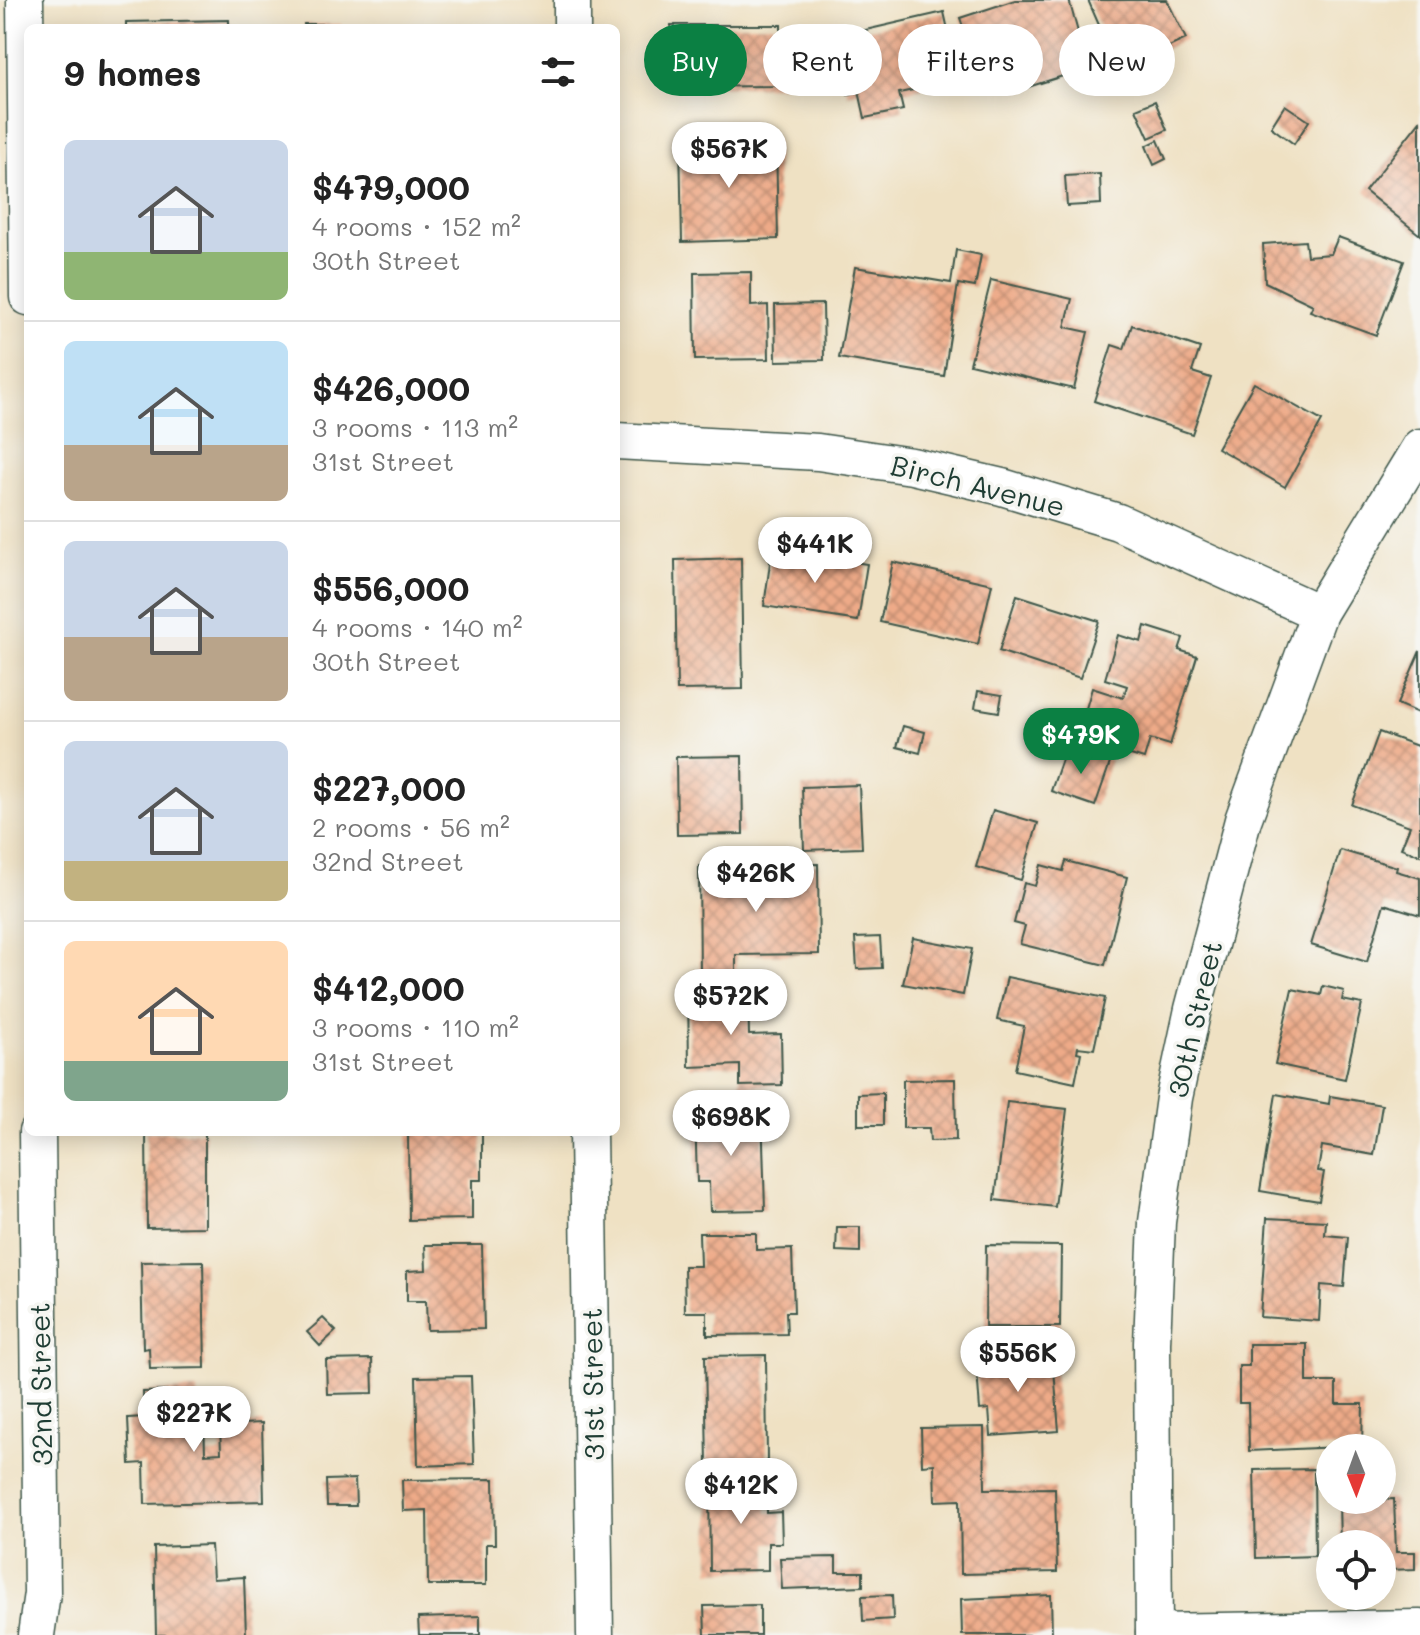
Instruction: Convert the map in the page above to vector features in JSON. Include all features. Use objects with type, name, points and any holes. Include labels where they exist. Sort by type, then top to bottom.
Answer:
[{"type":"street","points":[[25,0],[25,24]]},
{"type":"street","points":[[572,0],[572,24]]},
{"type":"street","name":"Birch Avenue","points":[[620,441],[818,452],[912,466],[1002,487],[1118,522],[1319,613]]},
{"type":"street","name":"30th Street","points":[[1154,1634],[1152,1343],[1157,1222],[1174,1098],[1193,1009],[1243,820],[1319,613],[1420,447]]},
{"type":"street","name":"32nd Street","points":[[36,1635],[42,1593],[37,1136]]},
{"type":"street","name":"31st Street","points":[[588,1136],[595,1635]]},
{"type":"street","points":[[1154,1634],[1420,1628]]},
{"type":"building","points":[[1015,0],[1069,0],[1076,24],[1059,24],[1059,77],[1043,82],[1043,24],[962,24],[960,18]]},
{"type":"building","points":[[1088,0],[1167,0],[1186,39],[1175,44],[1175,24],[1098,24]]},
{"type":"building","points":[[944,12],[947,24],[898,24],[898,96],[903,110],[865,118],[860,96],[882,96],[882,26]]},
{"type":"building","points":[[229,20],[229,24],[126,24]]},
{"type":"building","points":[[747,25],[763,25],[763,86],[747,86]]},
{"type":"building","points":[[1155,101],[1167,130],[1149,138],[1136,109]]},
{"type":"building","points":[[1285,105],[1309,121],[1294,144],[1271,127]]},
{"type":"building","points":[[1420,121],[1420,235],[1365,191]]},
{"type":"building","points":[[776,139],[778,239],[682,242],[680,141]]},
{"type":"building","points":[[1158,140],[1166,159],[1154,165],[1146,146]]},
{"type":"building","points":[[1100,174],[1101,204],[1067,206],[1065,176]]},
{"type":"building","points":[[1338,237],[1404,261],[1376,335],[1310,311],[1313,305],[1265,282],[1263,244],[1305,241],[1307,256],[1331,254]]},
{"type":"building","points":[[956,250],[981,255],[975,287],[958,284],[944,376],[839,358],[855,267],[951,283]]},
{"type":"building","points":[[751,272],[751,306],[768,305],[769,359],[695,360],[694,273]]},
{"type":"building","points":[[991,280],[1072,299],[1065,327],[1088,332],[1074,389],[970,364]]},
{"type":"building","points":[[823,304],[824,360],[776,361],[775,305]]},
{"type":"building","points":[[1132,325],[1200,348],[1192,372],[1211,378],[1192,434],[1094,401],[1112,345],[1124,349]]},
{"type":"building","points":[[1254,383],[1322,421],[1285,487],[1217,448]]},
{"type":"building","points":[[772,549],[867,564],[858,621],[764,606]]},
{"type":"building","points":[[741,558],[743,689],[677,690],[675,560]]},
{"type":"building","points":[[893,562],[992,584],[978,644],[880,622]]},
{"type":"building","points":[[1017,595],[1099,621],[1080,678],[999,651]]},
{"type":"building","points":[[1145,626],[1183,638],[1179,650],[1197,656],[1170,745],[1150,739],[1144,759],[1077,739],[1092,688],[1123,698],[1127,686],[1105,679],[1118,635],[1141,642]]},
{"type":"building","points":[[1420,651],[1420,714],[1397,704]]},
{"type":"building","points":[[978,691],[1002,695],[999,712],[975,708]]},
{"type":"building","points":[[903,726],[925,732],[920,753],[897,747]]},
{"type":"building","points":[[1379,732],[1420,747],[1420,855],[1401,848],[1410,826],[1352,805]]},
{"type":"building","points":[[1067,745],[1111,760],[1095,806],[1051,791]]},
{"type":"building","points":[[742,756],[743,834],[677,835],[676,757]]},
{"type":"building","points":[[859,785],[862,848],[804,850],[802,787]]},
{"type":"building","points":[[993,810],[1038,823],[1021,880],[976,867]]},
{"type":"building","points":[[1340,850],[1397,867],[1396,871],[1420,878],[1420,915],[1384,904],[1367,962],[1311,945]]},
{"type":"building","points":[[1066,861],[1127,877],[1105,965],[1020,944],[1025,926],[1014,923],[1024,883],[1035,886],[1041,865],[1063,871]]},
{"type":"building","points":[[818,864],[819,954],[736,955],[736,977],[700,977],[699,866]]},
{"type":"building","points":[[880,937],[882,968],[857,969],[855,938]]},
{"type":"building","points":[[913,938],[972,949],[963,995],[903,984]]},
{"type":"building","points":[[1007,977],[1105,998],[1094,1049],[1078,1047],[1077,1052],[1081,1053],[1075,1083],[1015,1070],[1024,1026],[997,1020]]},
{"type":"building","points":[[1323,986],[1344,991],[1342,1000],[1362,1004],[1345,1079],[1275,1064],[1292,989],[1321,995]]},
{"type":"building","points":[[748,987],[749,1035],[781,1034],[782,1085],[740,1086],[740,1065],[689,1067],[688,988]]},
{"type":"building","points":[[955,1079],[956,1140],[930,1141],[929,1128],[903,1128],[903,1080]]},
{"type":"building","points":[[883,1093],[883,1125],[858,1125],[858,1094]]},
{"type":"building","points":[[1276,1094],[1329,1104],[1330,1096],[1382,1105],[1374,1155],[1322,1146],[1318,1171],[1324,1172],[1319,1201],[1260,1191]]},
{"type":"building","points":[[1007,1102],[1067,1109],[1055,1207],[995,1200]]},
{"type":"building","points":[[762,1109],[765,1210],[710,1211],[709,1182],[697,1182],[695,1111]]},
{"type":"building","points":[[146,1136],[205,1136],[205,1227],[147,1228]]},
{"type":"building","points":[[408,1136],[482,1136],[482,1180],[472,1180],[472,1219],[409,1220]]},
{"type":"building","points":[[1267,1218],[1326,1221],[1325,1235],[1348,1237],[1344,1287],[1321,1285],[1319,1321],[1260,1317]]},
{"type":"building","points":[[837,1227],[860,1227],[860,1252],[836,1251]]},
{"type":"building","points":[[699,1233],[756,1233],[756,1250],[792,1249],[794,1312],[786,1312],[787,1334],[707,1335],[707,1312],[685,1312],[684,1266],[700,1266]]},
{"type":"building","points":[[425,1245],[482,1245],[484,1329],[427,1330],[426,1301],[407,1301],[407,1271],[426,1270]]},
{"type":"building","points":[[986,1245],[1061,1246],[1060,1327],[985,1327]]},
{"type":"building","points":[[203,1261],[205,1368],[150,1369],[149,1348],[143,1349],[141,1262]]},
{"type":"building","points":[[323,1318],[336,1331],[320,1346],[307,1332]]},
{"type":"building","points":[[1249,1344],[1307,1344],[1307,1382],[1336,1382],[1336,1404],[1363,1404],[1362,1434],[1316,1434],[1316,1448],[1249,1451],[1248,1403],[1239,1403],[1239,1366],[1249,1366]]},
{"type":"building","points":[[1028,1353],[1028,1359],[1053,1357],[1059,1431],[991,1436],[989,1409],[980,1410],[976,1356]]},
{"type":"building","points":[[766,1355],[767,1462],[707,1464],[705,1356]]},
{"type":"building","points":[[372,1359],[373,1393],[327,1394],[326,1360]]},
{"type":"building","points":[[471,1376],[474,1464],[418,1466],[416,1377]]},
{"type":"building","points":[[197,1390],[198,1416],[204,1416],[205,1454],[221,1453],[220,1425],[262,1423],[264,1501],[145,1504],[144,1463],[130,1464],[128,1418],[144,1417],[143,1392]]},
{"type":"building","points":[[984,1427],[985,1489],[1055,1488],[1057,1572],[961,1574],[960,1500],[935,1501],[934,1464],[922,1465],[921,1428]]},
{"type":"building","points":[[1314,1469],[1315,1556],[1256,1558],[1254,1470]]},
{"type":"building","points":[[355,1479],[356,1506],[327,1506],[326,1480]]},
{"type":"building","points":[[494,1479],[495,1544],[486,1544],[486,1585],[428,1585],[427,1510],[403,1511],[402,1480]]},
{"type":"building","points":[[767,1481],[767,1513],[781,1512],[782,1543],[768,1543],[768,1570],[710,1571],[709,1482]]},
{"type":"building","points":[[1339,1514],[1395,1514],[1395,1530],[1340,1530]]},
{"type":"building","points":[[211,1545],[213,1579],[244,1577],[246,1635],[156,1635],[154,1547]]},
{"type":"building","points":[[1396,1552],[1415,1552],[1415,1569],[1396,1570]]},
{"type":"building","points":[[836,1557],[836,1572],[863,1572],[863,1586],[782,1589],[780,1558]]},
{"type":"building","points":[[892,1595],[893,1619],[863,1621],[862,1596]]},
{"type":"building","points":[[1051,1595],[1052,1635],[962,1635],[961,1599]]},
{"type":"building","points":[[760,1605],[760,1635],[705,1635],[704,1606]]},
{"type":"building","points":[[480,1616],[480,1635],[419,1635],[418,1618]]}]
